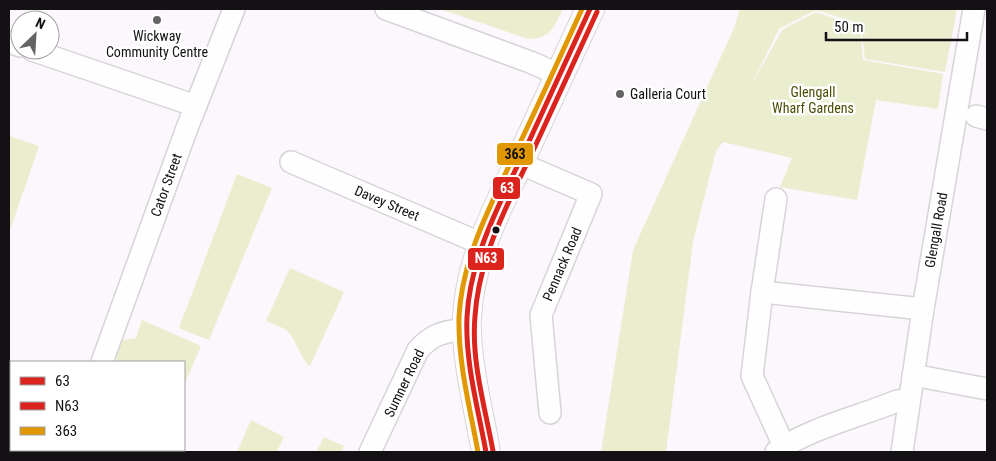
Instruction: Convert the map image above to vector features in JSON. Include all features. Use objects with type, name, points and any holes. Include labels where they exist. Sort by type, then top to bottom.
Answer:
[{"type":"main road","points":[[486,452],[467,328],[471,284],[482,244],[590,9]]},
{"type":"street","name":"Cator Street","points":[[102,361],[196,106],[234,9]]},
{"type":"street","points":[[386,9],[530,62],[560,75]]},
{"type":"street","name":"Glengall Road","points":[[902,452],[923,309],[974,9]]},
{"type":"street","points":[[60,60],[196,106]]},
{"type":"street","name":"Davey Street","points":[[291,162],[482,244]]},
{"type":"street","name":"Pennack Road","points":[[519,162],[591,194],[541,316],[550,413]]},
{"type":"street","points":[[776,200],[752,376],[780,449],[813,433],[897,400],[909,400]]},
{"type":"street","points":[[762,292],[923,309]]},
{"type":"street","name":"Sumner Road","points":[[370,452],[418,350],[425,342],[438,334],[467,328]]},
{"type":"street","points":[[913,375],[987,389]]},
{"type":"green space","points":[[440,9],[563,9],[551,31],[542,37],[528,39]]},
{"type":"green space","name":"Glengall Wharf Gardens","points":[[740,9],[957,9],[945,72],[865,59],[861,24],[816,10],[779,29],[751,86],[782,30],[816,12],[860,27],[863,60],[943,74],[938,109],[876,100],[857,200],[780,187],[792,158],[723,142],[716,151],[693,242],[666,452],[601,452],[633,250],[734,28]]},
{"type":"green space","points":[[9,136],[39,146],[9,233]]},
{"type":"green space","points":[[237,174],[272,188],[209,340],[179,328]]},
{"type":"green space","points":[[290,268],[344,292],[310,366],[288,332],[266,321]]},
{"type":"green space","points":[[142,320],[201,346],[185,383],[185,361],[117,361],[116,355],[122,340],[136,338]]},
{"type":"green space","points":[[251,420],[284,437],[277,451],[279,452],[237,452]]},
{"type":"green space","points":[[324,437],[344,446],[341,452],[316,452]]},
{"type":"transit line","name":"363","points":[[478,452],[460,351],[459,317],[461,294],[466,272],[489,208],[582,9]]},
{"type":"transit line","name":"63","points":[[486,452],[468,351],[467,317],[474,273],[496,210],[590,9]]},
{"type":"transit line","name":"N63","points":[[493,451],[475,350],[475,316],[482,273],[504,212],[597,12]]},
{"type":"place","name":"Wickway Community Centre","points":[[157,20]]},
{"type":"place","name":"Galleria Court","points":[[620,94]]}]
